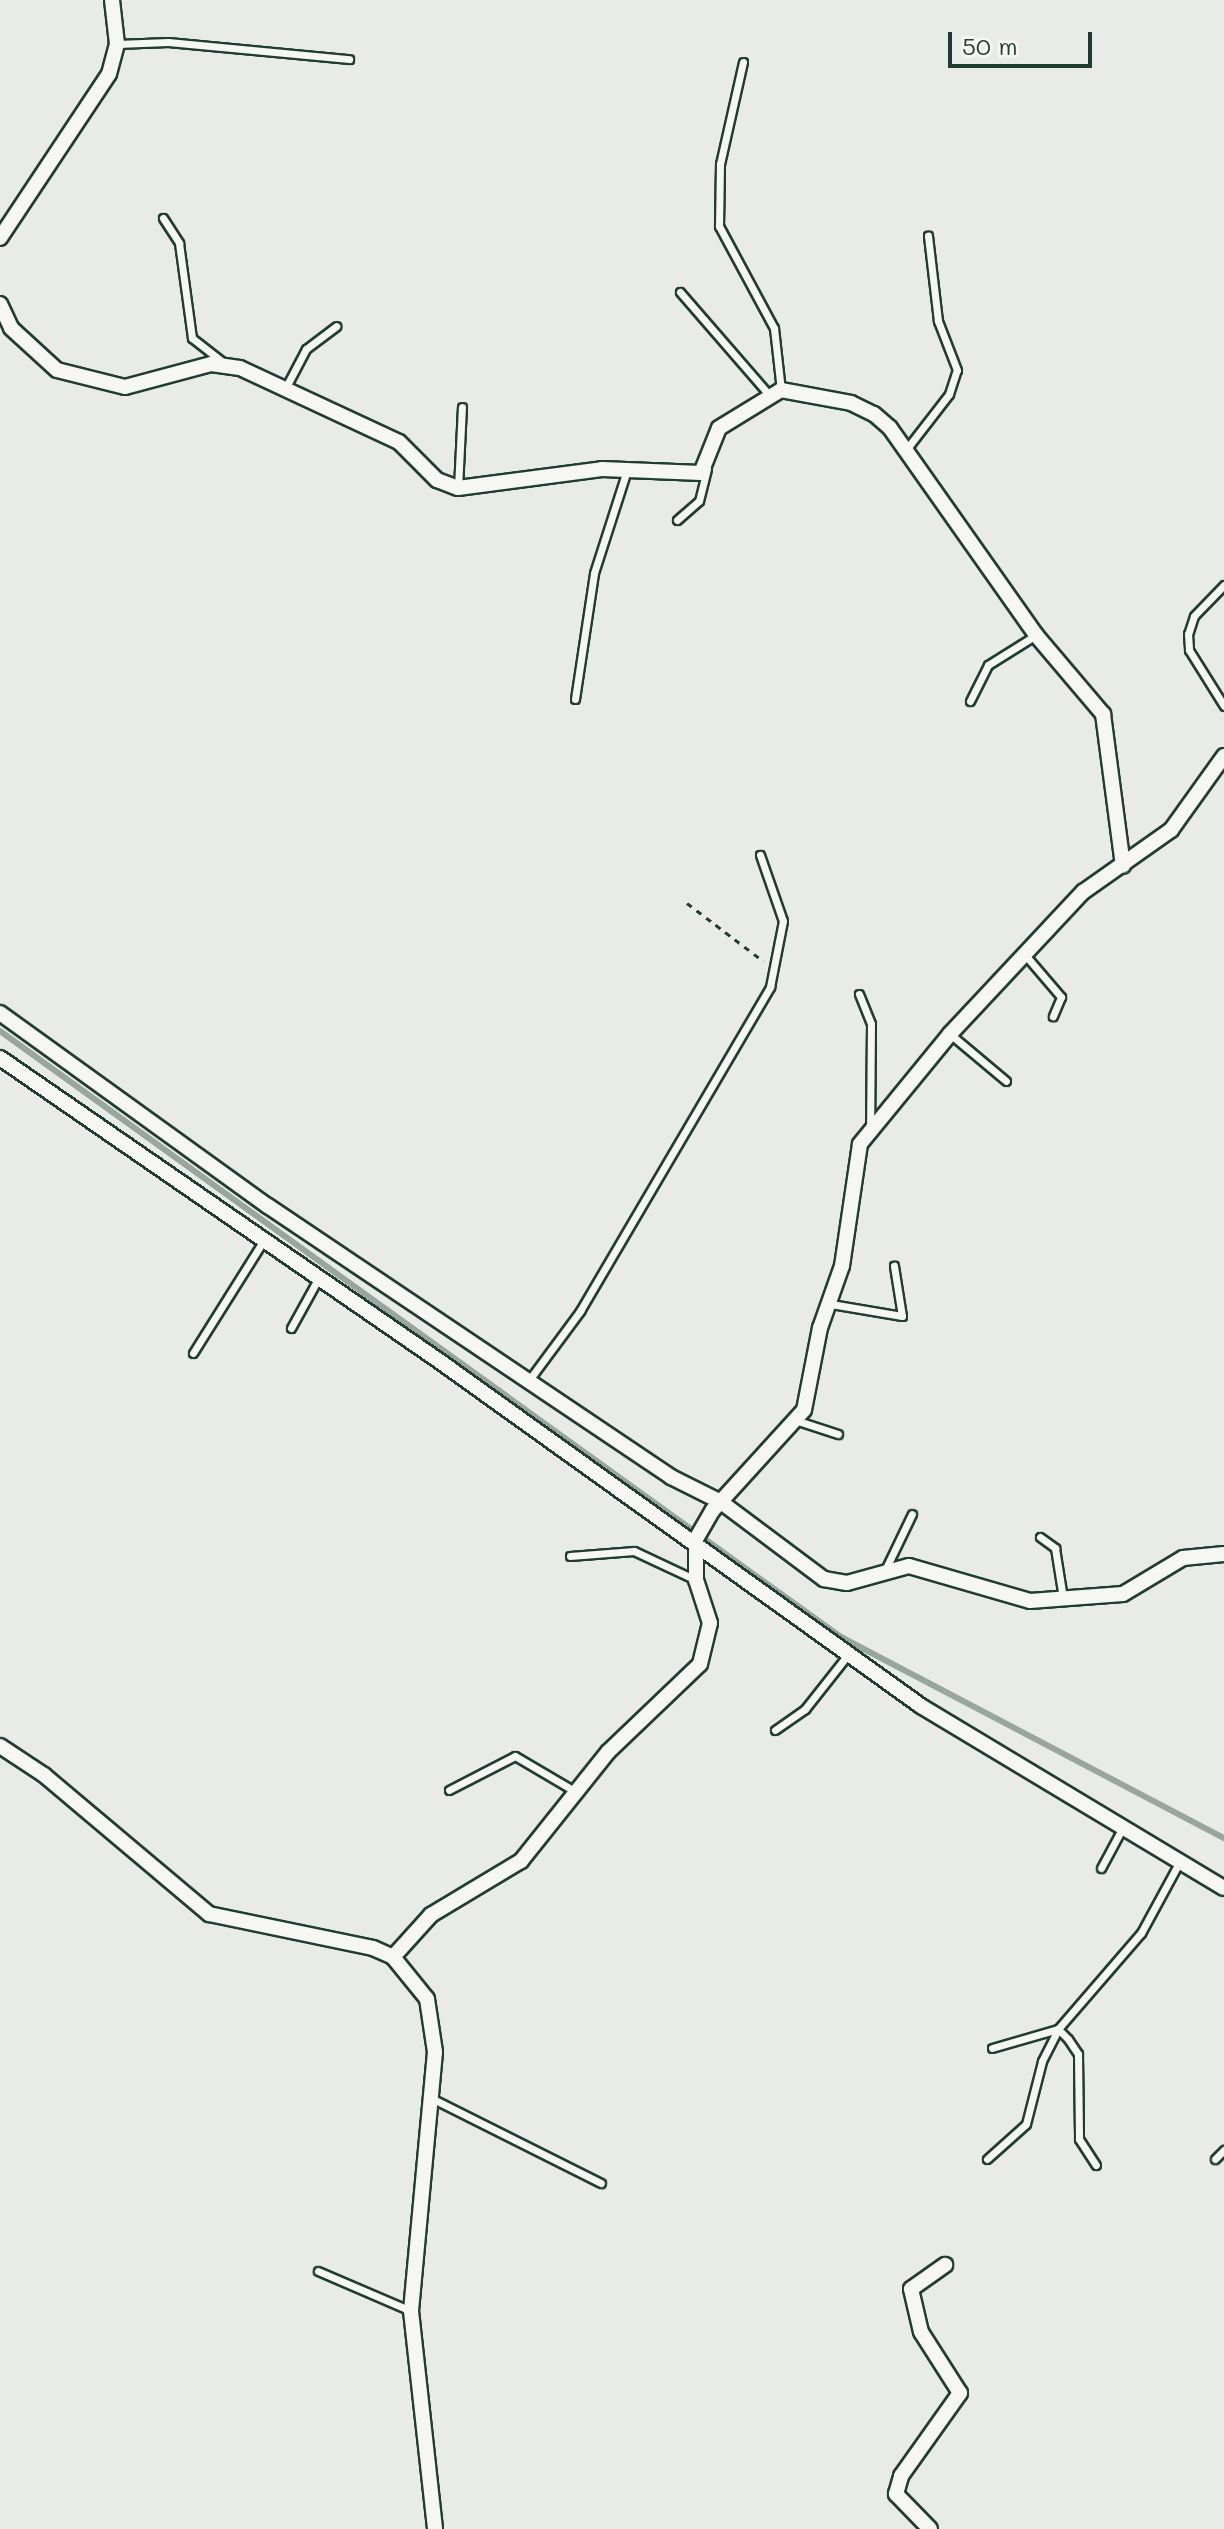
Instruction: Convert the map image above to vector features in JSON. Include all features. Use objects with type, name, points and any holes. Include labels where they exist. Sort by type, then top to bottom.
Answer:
[{"type":"street","points":[[0,238],[7,220],[101,90],[117,44],[112,0]]},
{"type":"street","points":[[0,304],[32,352],[89,382],[150,384],[227,364],[286,387],[399,442],[437,480],[458,488],[627,470],[693,475],[708,466],[719,428],[775,393],[874,414],[905,451],[1036,635],[1103,714],[1123,866]]},
{"type":"street","points":[[393,1957],[431,1915],[510,1871],[620,1739],[700,1664],[710,1623],[696,1580],[696,1544],[717,1506],[798,1421],[831,1304],[855,1164],[870,1129],[950,1034],[1083,892],[1171,830],[1224,756]]},
{"type":"street","points":[[0,1013],[268,1206],[824,1579],[847,1583],[885,1570],[924,1569],[1010,1599],[1063,1598],[1123,1594],[1183,1558],[1224,1554]]},
{"type":"street","points":[[0,1058],[319,1277],[872,1666],[921,1706],[1224,1888]]},
{"type":"street","points":[[0,1746],[44,1775],[209,1914],[393,1957],[427,1999],[434,2026],[431,2098],[411,2311],[435,2529]]},
{"type":"street","points":[[930,2529],[896,2494],[901,2476],[960,2393],[921,2332],[911,2289],[945,2265]]},
{"type":"lane","points":[[117,44],[168,42],[349,59]]},
{"type":"lane","points":[[743,62],[720,164],[719,226],[774,328],[775,393]]},
{"type":"lane","points":[[163,218],[179,243],[192,338],[227,364]]},
{"type":"lane","points":[[905,451],[949,394],[957,370],[938,321],[928,236]]},
{"type":"lane","points":[[680,292],[775,393]]},
{"type":"lane","points":[[286,387],[306,349],[336,326]]},
{"type":"lane","points":[[458,488],[462,407]]},
{"type":"lane","points":[[677,520],[699,501],[708,466]]},
{"type":"lane","points":[[575,699],[594,573],[627,470]]},
{"type":"lane","points":[[1224,585],[1194,616],[1188,634],[1189,650],[1224,706]]},
{"type":"lane","points":[[970,701],[988,665],[1036,635]]},
{"type":"lane","points":[[529,1380],[580,1311],[708,1100],[775,971],[783,921],[760,855]]},
{"type":"lane","points":[[1026,956],[1061,997],[1053,1016]]},
{"type":"lane","points":[[859,994],[871,1024],[870,1129]]},
{"type":"lane","points":[[950,1034],[1006,1081]]},
{"type":"lane","points":[[193,1353],[264,1240]]},
{"type":"lane","points":[[831,1304],[902,1316],[894,1266]]},
{"type":"lane","points":[[291,1328],[319,1277]]},
{"type":"lane","points":[[798,1421],[838,1434]]},
{"type":"lane","points":[[885,1570],[912,1514]]},
{"type":"lane","points":[[1040,1537],[1055,1548],[1063,1598]]},
{"type":"lane","points":[[570,1556],[634,1551],[696,1580]]},
{"type":"lane","points":[[775,1730],[805,1709],[854,1654]]},
{"type":"lane","points":[[449,1790],[515,1756],[576,1792]]},
{"type":"lane","points":[[1101,1868],[1122,1829]]},
{"type":"lane","points":[[987,2159],[1026,2124],[1042,2061],[1058,2029],[1141,1933],[1179,1863]]},
{"type":"lane","points":[[992,2048],[1058,2029]]},
{"type":"lane","points":[[1058,2029],[1078,2054],[1076,2125],[1096,2165]]},
{"type":"lane","points":[[431,2098],[601,2183]]},
{"type":"lane","points":[[1215,2159],[1224,2150]]},
{"type":"lane","points":[[318,2271],[411,2311]]},
{"type":"path","points":[[687,903],[775,971]]},
{"type":"waterway","points":[[0,1031],[841,1637],[1224,1838]]}]
